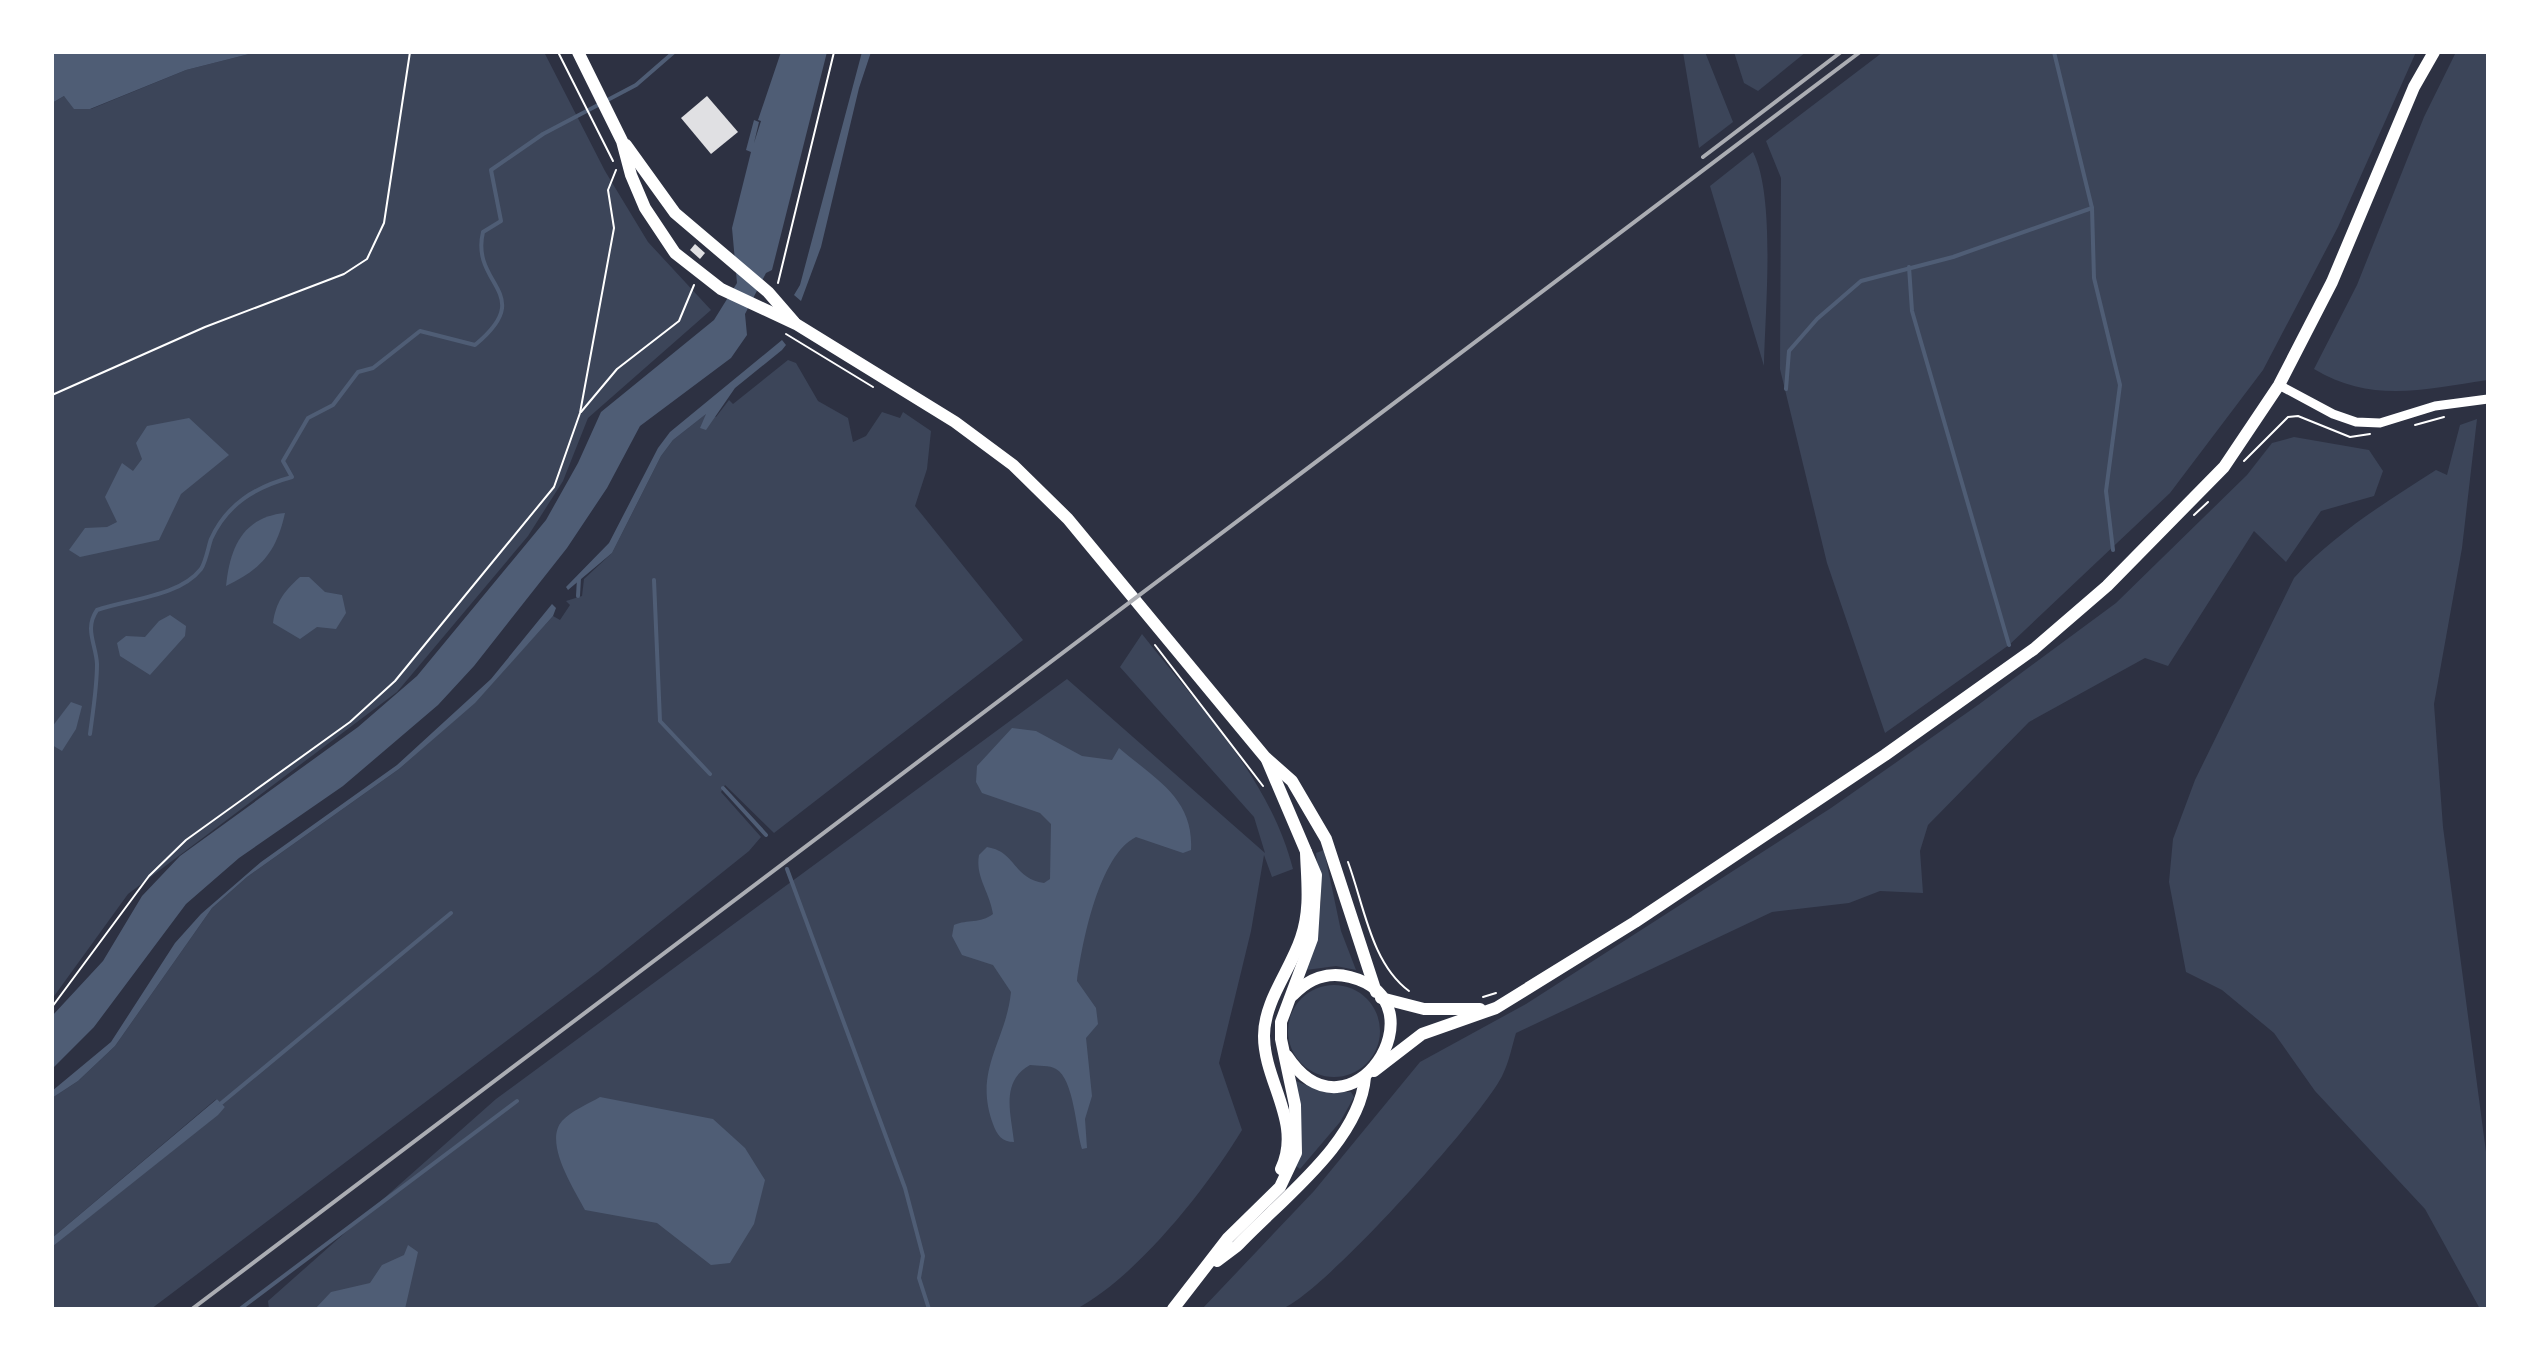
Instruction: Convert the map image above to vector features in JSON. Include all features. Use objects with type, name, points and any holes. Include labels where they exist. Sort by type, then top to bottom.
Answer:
[{"type":"main road","points":[[578,52],[622,141],[634,183],[669,248],[721,289],[796,324]]},
{"type":"main road","points":[[1285,1054],[1295,1068],[1318,1083],[1340,1086],[1369,1074],[1422,1034],[1496,1008],[1635,922],[1885,755],[2022,658],[2107,586],[2188,508],[2224,467],[2279,385],[2313,323],[2414,87],[2434,52]]},
{"type":"main road","points":[[622,141],[669,207],[761,287],[796,324],[842,362],[899,388],[955,422],[1013,465],[1068,519],[1265,757],[1292,781],[1326,839],[1378,995],[1388,1013],[1390,1039],[1369,1074],[1357,1110],[1339,1139],[1237,1246],[1208,1268]]},
{"type":"main road","points":[[1173,1309],[1208,1268],[1228,1238],[1280,1187],[1296,1153],[1295,1105],[1281,1022],[1307,954],[1316,915],[1316,875],[1265,757]]},
{"type":"main road","points":[[1256,1209],[1276,1181],[1287,1147],[1283,1106],[1268,1058],[1264,1028],[1272,1001],[1304,928],[1309,898],[1306,851]]},
{"type":"main road","points":[[1287,1005],[1305,984],[1327,975],[1349,976],[1378,995],[1424,1009],[1496,1008]]},
{"type":"street","points":[[2279,385],[2333,414],[2356,422],[2380,423],[2435,406],[2488,399]]},
{"type":"path","points":[[52,395],[205,327],[344,274],[367,259],[384,223],[410,52]]},
{"type":"path","points":[[52,1007],[149,876],[225,810],[350,722],[419,655],[554,487],[580,413],[614,228],[608,190],[617,169],[558,52]]},
{"type":"path","points":[[778,288],[834,52]]},
{"type":"path","points":[[580,413],[617,369],[679,321],[694,285]]},
{"type":"path","points":[[783,333],[842,362],[880,391]]},
{"type":"path","points":[[2406,427],[2449,415]]},
{"type":"path","points":[[2238,468],[2288,417],[2298,416],[2350,437],[2379,433]]},
{"type":"path","points":[[2188,508],[2196,517],[2211,499]]},
{"type":"path","points":[[1147,635],[1265,789]]},
{"type":"path","points":[[1342,850],[1387,969],[1396,981],[1417,995]]},
{"type":"path","points":[[1474,1001],[1501,991]]},
{"type":"shaded area","points":[[52,52],[257,52],[186,70],[90,109],[74,109],[64,96],[52,103]]},
{"type":"shaded area","points":[[257,52],[544,52],[605,171],[648,242],[711,310],[588,418],[563,481],[528,536],[397,692],[128,894],[52,999],[52,103],[64,96],[91,109],[186,70]]},
{"type":"shaded area","points":[[781,52],[827,52],[772,270],[766,273],[745,314],[747,335],[731,358],[640,426],[607,488],[567,548],[474,666],[438,705],[343,786],[239,858],[186,904],[94,1027],[52,1069],[52,1016],[103,961],[142,896],[180,856],[358,727],[417,676],[546,520],[578,463],[601,412],[714,320],[737,283],[732,228],[751,152],[746,150],[754,120],[759,122],[754,143],[761,121],[758,120]]},
{"type":"shaded area","points":[[862,52],[871,52],[859,88],[821,247],[801,301],[794,295],[800,285]]},
{"type":"shaded area","points":[[1683,52],[1705,52],[1733,122],[1699,148]]},
{"type":"shaded area","points":[[1734,52],[1806,52],[1758,91],[1744,83]]},
{"type":"shaded area","points":[[1883,52],[2416,52],[2338,227],[2263,370],[2170,493],[2009,645],[1885,733],[1827,563],[1780,369],[1781,178],[1766,141]]},
{"type":"shaded area","points":[[2456,52],[2488,52],[2488,380],[2421,390],[2357,387],[2314,369],[2357,285],[2424,117]]},
{"type":"shaded area","points":[[1753,152],[1765,197],[1767,225],[1764,366],[1710,186]]},
{"type":"shaded area","points":[[782,340],[786,345],[782,350],[735,388],[706,430],[700,428],[706,414],[673,440],[661,456],[612,553],[568,590],[566,587],[609,543],[658,448],[670,432]]},
{"type":"shaded area","points":[[788,360],[796,363],[818,401],[848,418],[853,442],[866,436],[882,412],[900,418],[903,412],[931,431],[927,469],[915,506],[1023,640],[774,833],[725,785],[721,792],[761,837],[749,851],[598,972],[151,1309],[52,1309],[52,1247],[225,1107],[215,1100],[52,1238],[52,1098],[78,1081],[115,1046],[212,908],[247,877],[399,769],[475,702],[553,616],[560,620],[570,605],[566,601],[582,596],[584,579],[612,553],[661,456],[673,440],[707,413],[716,417],[729,400],[733,404]]},
{"type":"shaded area","points":[[189,418],[229,455],[181,494],[159,540],[80,557],[69,550],[85,528],[107,527],[117,522],[105,497],[122,463],[133,471],[142,459],[136,443],[147,426]]},
{"type":"shaded area","points":[[2477,419],[2462,548],[2434,704],[2443,827],[2488,1167],[2488,1309],[2480,1309],[2425,1209],[2315,1091],[2274,1033],[2222,990],[2186,972],[2169,882],[2173,839],[2195,780],[2294,578],[2326,547],[2380,507],[2436,470],[2447,475],[2460,425]]},
{"type":"shaded area","points":[[2294,437],[2369,450],[2383,471],[2374,496],[2321,511],[2286,562],[2254,531],[2168,666],[2145,658],[2029,722],[1928,825],[1920,851],[1923,893],[1880,891],[1849,903],[1772,912],[1516,1033],[1503,1074],[1466,1126],[1400,1202],[1329,1274],[1281,1309],[1202,1309],[1314,1191],[1420,1062],[1526,1004],[1831,808],[1978,705],[2116,603],[2247,475],[2272,443]]},
{"type":"shaded area","points":[[285,513],[277,539],[265,558],[249,573],[226,586],[231,559],[241,536],[259,521]]},
{"type":"shaded area","points":[[300,577],[309,577],[325,592],[342,595],[346,613],[336,629],[317,627],[300,639],[273,623],[282,597]]},
{"type":"shaded area","points":[[552,604],[556,608],[553,616],[475,703],[399,769],[247,877],[212,908],[115,1046],[78,1081],[52,1098],[52,1091],[111,1042],[175,943],[201,914],[261,862],[397,765],[491,679]]},
{"type":"shaded area","points":[[170,615],[186,626],[185,636],[150,675],[120,656],[117,643],[126,636],[145,637],[159,621]]},
{"type":"shaded area","points":[[1142,634],[1230,744],[1250,774],[1268,804],[1293,869],[1272,877],[1264,855],[1251,931],[1219,1063],[1242,1130],[1210,1178],[1168,1230],[1099,1295],[1076,1309],[269,1309],[268,1301],[496,1099],[1067,679],[1265,853],[1254,817],[1120,667]]},
{"type":"shaded area","points":[[71,702],[82,706],[76,729],[62,751],[52,745],[52,727]]},
{"type":"shaded area","points":[[1012,728],[1036,731],[1082,756],[1112,760],[1119,748],[1170,791],[1186,816],[1190,832],[1191,850],[1183,853],[1136,837],[1123,847],[1112,862],[1094,902],[1077,981],[1096,1008],[1098,1024],[1086,1038],[1092,1096],[1085,1119],[1087,1148],[1082,1149],[1067,1083],[1051,1067],[1030,1065],[1014,1080],[1010,1109],[1014,1142],[1003,1139],[996,1131],[988,1105],[987,1088],[1011,992],[993,965],[962,955],[952,936],[954,925],[993,914],[978,863],[979,855],[987,847],[1004,854],[1026,876],[1044,883],[1050,879],[1051,824],[1040,813],[982,793],[976,782],[977,766]]},
{"type":"shaded area","points":[[1324,850],[1341,931],[1356,970],[1336,966],[1306,970],[1321,902],[1316,853]]},
{"type":"shaded area","points":[[1334,985],[1352,988],[1367,998],[1377,1013],[1380,1031],[1377,1049],[1367,1064],[1352,1074],[1334,1077],[1316,1074],[1301,1064],[1291,1049],[1288,1031],[1291,1013],[1301,998],[1316,988]]},
{"type":"shaded area","points":[[1296,1081],[1323,1092],[1351,1092],[1354,1097],[1340,1122],[1300,1169],[1296,1166]]},
{"type":"shaded area","points":[[600,1097],[713,1119],[745,1148],[765,1180],[754,1224],[730,1263],[711,1265],[657,1223],[585,1210],[558,1154],[557,1130],[570,1114]]},
{"type":"shaded area","points":[[217,1099],[225,1107],[218,1115],[52,1247],[52,1238]]},
{"type":"shaded area","points":[[408,1245],[418,1252],[405,1309],[315,1309],[331,1292],[370,1283],[382,1265],[404,1255]]},
{"type":"building","points":[[707,96],[738,132],[711,154],[681,118]]},
{"type":"building","points":[[695,244],[705,253],[700,259],[690,250]]},
{"type":"waterway","points":[[90,734],[97,664],[91,624],[97,610],[180,586],[201,569],[211,539],[225,516],[254,492],[292,477],[283,461],[308,418],[333,405],[358,372],[373,368],[420,331],[475,345],[493,327],[501,313],[502,301],[485,265],[482,250],[483,232],[501,221],[491,170],[543,134],[636,85],[674,52]]},
{"type":"waterway","points":[[2054,52],[2092,208],[2094,278],[2120,385],[2106,491],[2113,550]]},
{"type":"waterway","points":[[1786,389],[1789,351],[1817,319],[1861,281],[1953,257],[2092,208]]},
{"type":"waterway","points":[[1909,267],[1912,311],[2009,645]]},
{"type":"waterway","points":[[578,596],[579,578]]},
{"type":"waterway","points":[[654,580],[660,721],[710,774]]},
{"type":"waterway","points":[[723,788],[766,835]]},
{"type":"waterway","points":[[787,869],[905,1188],[923,1256],[919,1278],[929,1309]]},
{"type":"waterway","points":[[219,1105],[451,913]]},
{"type":"waterway","points":[[240,1309],[517,1101]]},
{"type":"railway","points":[[1703,157],[1841,52]]},
{"type":"railway","points":[[192,1309],[1860,52]]}]
